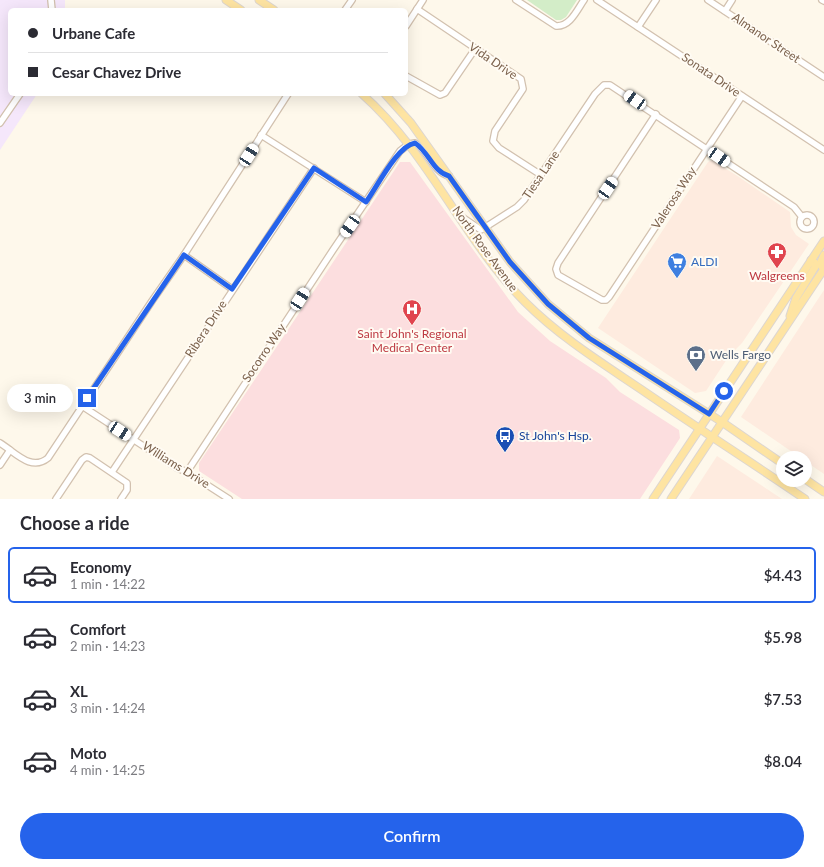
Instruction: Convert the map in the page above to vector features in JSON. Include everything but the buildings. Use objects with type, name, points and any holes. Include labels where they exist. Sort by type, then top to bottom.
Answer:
[{"type":"main road","points":[[226,0],[238,8]]},
{"type":"main road","points":[[259,0],[271,8]]},
{"type":"main road","name":"North Rose Avenue","points":[[364,96],[389,120],[409,144],[509,284],[539,315],[581,349],[804,499]]},
{"type":"main road","name":"North Rose Avenue","points":[[387,96],[411,124],[510,262],[533,289],[562,317],[596,343],[722,422],[776,459]]},
{"type":"main road","points":[[653,499],[824,241]]},
{"type":"main road","points":[[671,499],[824,269],[820,264],[824,255]]},
{"type":"main road","points":[[789,322],[796,298],[815,267],[811,260]]},
{"type":"main road","points":[[812,484],[824,492]]},
{"type":"street","points":[[408,23],[423,0]]},
{"type":"street","points":[[516,0],[556,26],[562,27],[569,22],[584,0]]},
{"type":"street","name":"Sonata Drive","points":[[597,0],[824,150]]},
{"type":"street","points":[[638,27],[656,0]]},
{"type":"street","name":"Almanor Street","points":[[708,0],[824,77]]},
{"type":"street","points":[[725,11],[732,0]]},
{"type":"street","name":"Vida Drive","points":[[418,9],[521,79],[523,89],[495,131],[493,141],[499,148],[541,175]]},
{"type":"street","points":[[408,77],[440,95],[445,93],[475,48]]},
{"type":"street","name":"Tiesa Lane","points":[[487,228],[517,207],[528,196],[595,94],[604,85],[614,86],[656,114]]},
{"type":"street","points":[[0,123],[19,96]]},
{"type":"street","points":[[0,443],[28,462],[39,464],[48,458],[184,255],[287,96]]},
{"type":"street","name":"Valerosa Way","points":[[656,114],[559,261],[556,269],[558,275],[592,296],[606,300],[742,96]]},
{"type":"street","points":[[656,114],[794,207],[802,217]]},
{"type":"street","points":[[261,135],[366,202]]},
{"type":"street","points":[[409,144],[415,143],[418,145],[441,174],[449,176]]},
{"type":"street","name":"Socorro Way","points":[[187,472],[328,257],[400,151],[409,144]]},
{"type":"street","name":"Ribera Drive","points":[[112,472],[232,289],[314,168]]},
{"type":"street","points":[[460,215],[469,220],[478,230],[487,228]]},
{"type":"street","points":[[184,255],[232,289]]},
{"type":"street","name":"Williams Drive","points":[[82,406],[177,468],[187,472],[229,499]]},
{"type":"street","points":[[0,465],[10,450]]},
{"type":"street","points":[[56,499],[82,460],[86,457],[112,472],[127,483],[127,490],[121,499]]},
{"type":"shaded area","points":[[0,0],[65,0],[65,8],[8,8],[8,96],[36,96],[0,150]]},
{"type":"shaded area","points":[[712,160],[790,212],[791,227],[796,235],[809,244],[742,343],[729,356],[706,391],[695,393],[598,328],[708,162]]},
{"type":"shaded area","name":"Saint John's Regional Medical Center","points":[[400,162],[410,162],[518,312],[550,341],[606,378],[620,392],[679,430],[680,438],[640,499],[242,499],[199,471],[199,463]]},
{"type":"shaded area","points":[[824,290],[824,474],[812,466],[812,451],[791,451],[741,417]]},
{"type":"shaded area","points":[[717,456],[782,499],[689,499]]},
{"type":"green space","points":[[527,0],[577,0],[566,17],[561,20],[556,20]]},
{"type":"place","name":"Walgreens","points":[[777,269]]},
{"type":"place","name":"ALDI","points":[[677,279]]},
{"type":"place","name":"Saint John's Regional Medical Center","points":[[412,326]]},
{"type":"place","name":"Wells Fargo","points":[[696,372]]},
{"type":"place","name":"St John's Hsp.","points":[[505,453]]},
{"type":"route","points":[[87,398],[184,255],[232,289],[314,168],[366,202],[400,151],[409,144],[415,143],[422,149],[441,174],[449,176],[510,262],[533,289],[562,317],[596,343],[640,369],[709,414],[724,391]]}]
